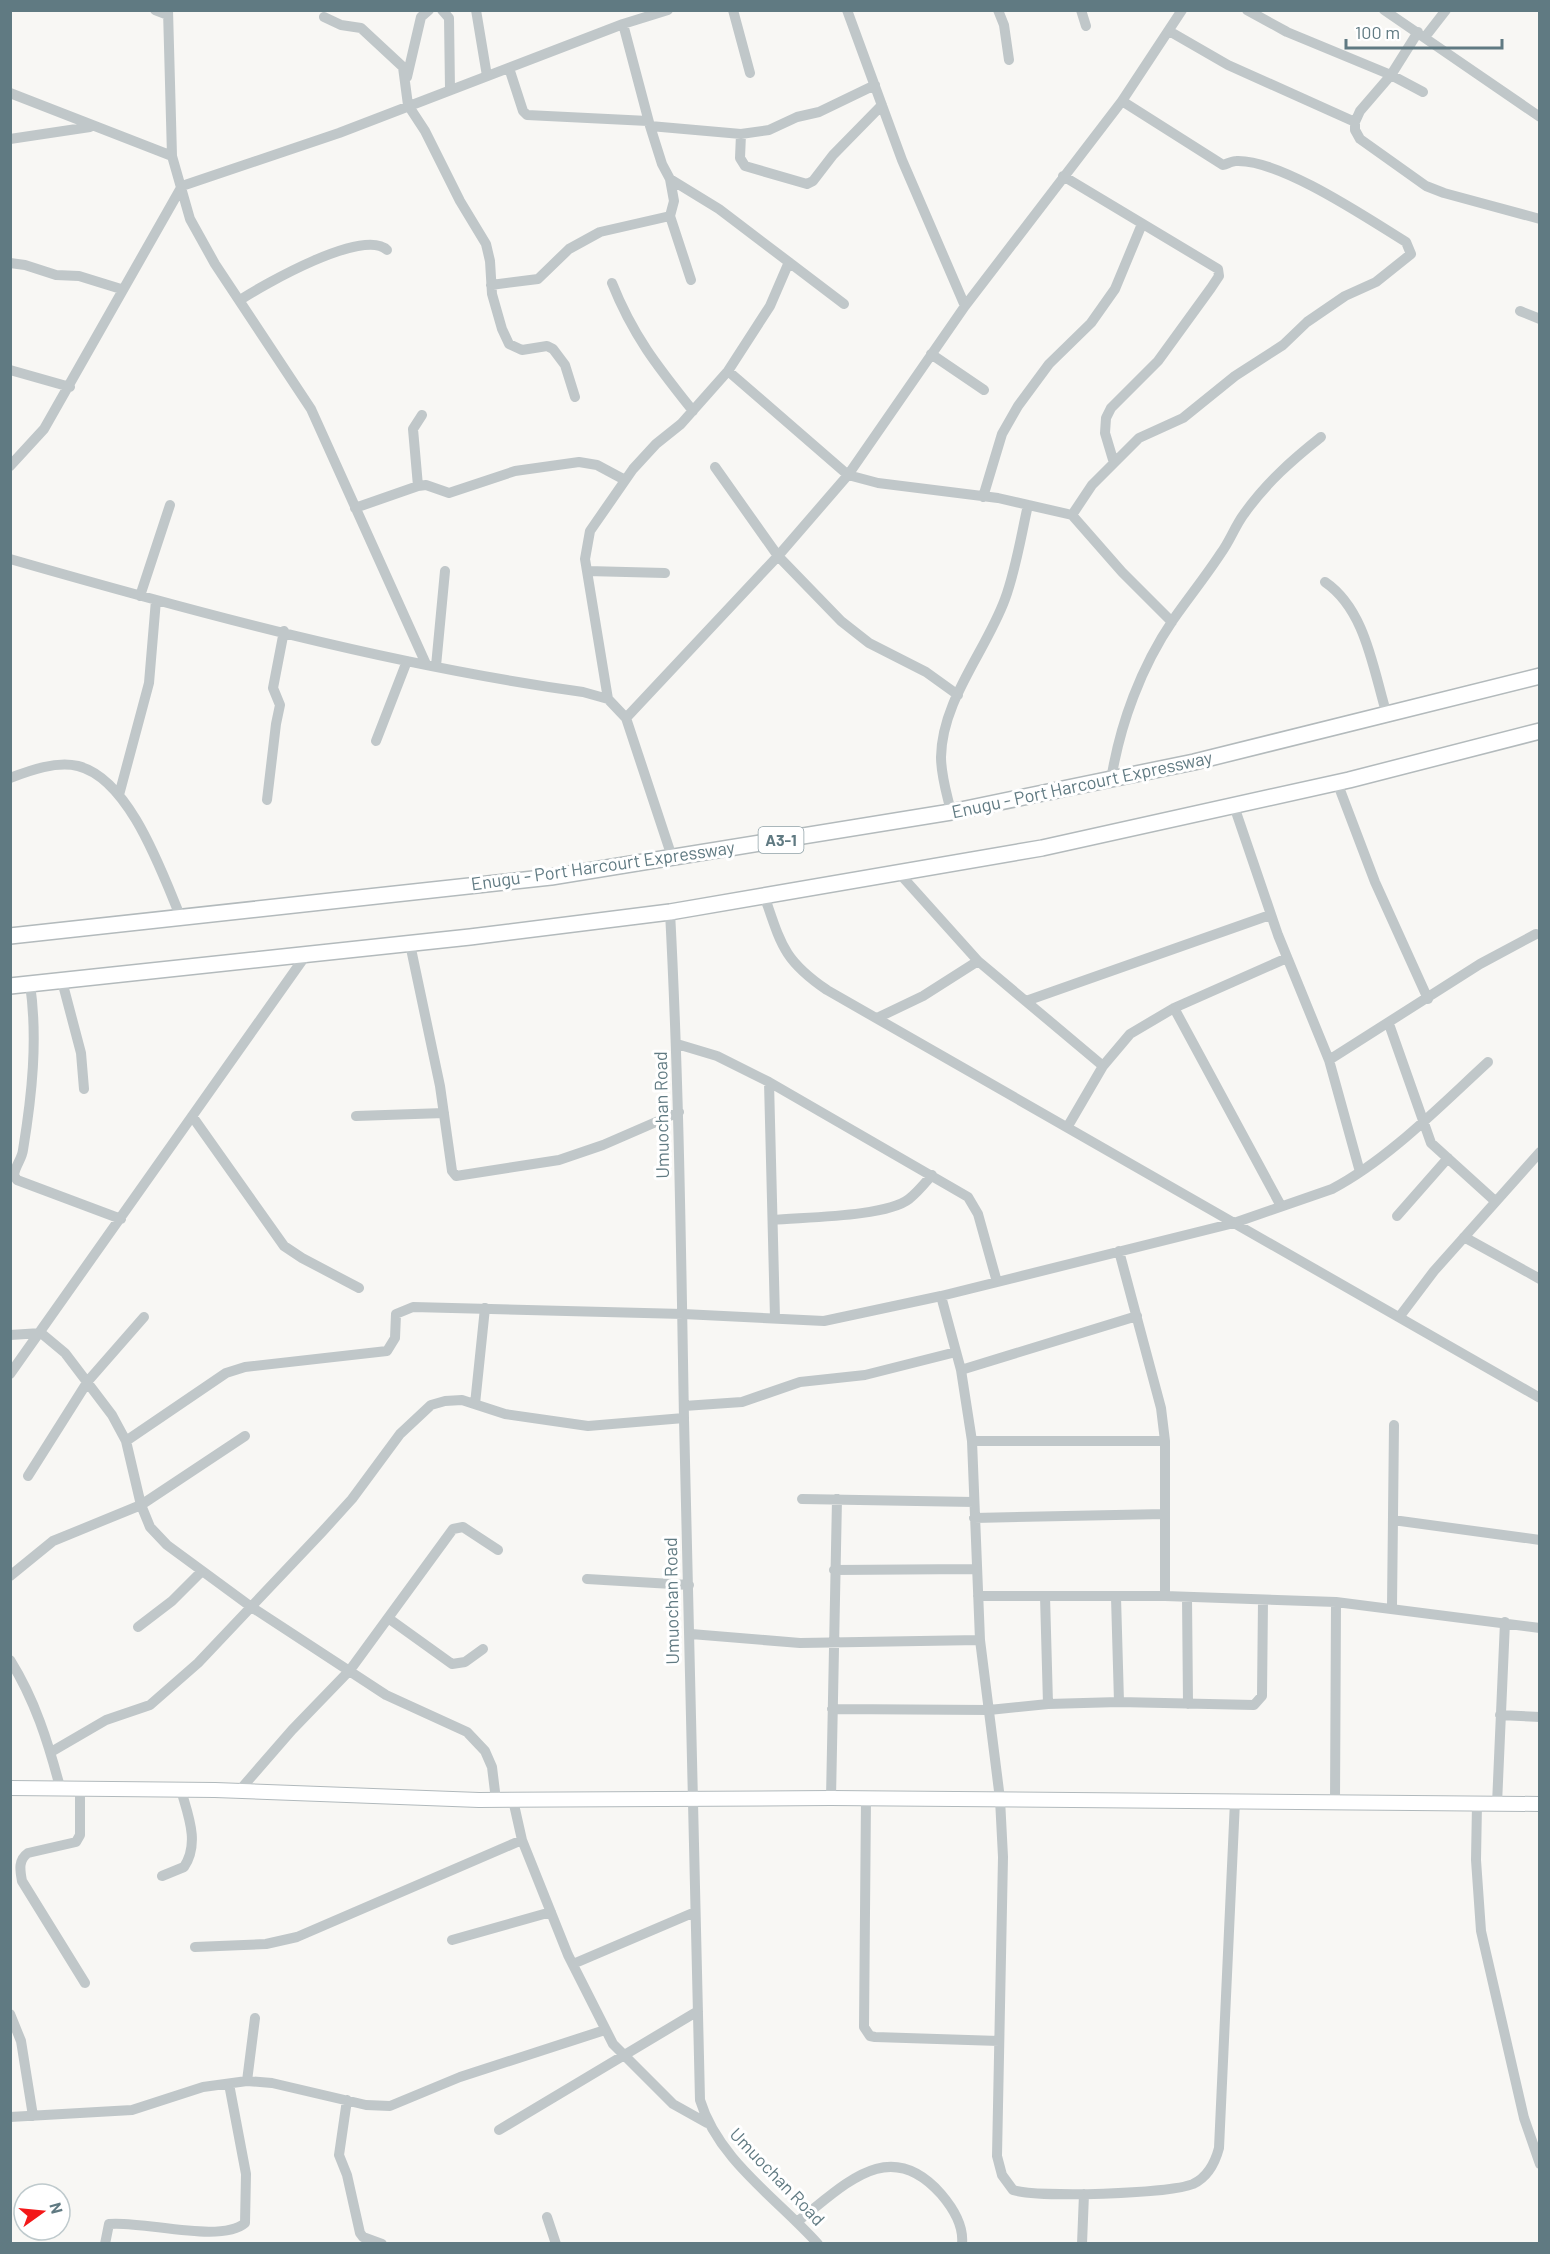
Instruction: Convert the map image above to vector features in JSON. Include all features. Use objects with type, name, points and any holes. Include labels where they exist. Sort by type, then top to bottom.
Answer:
[{"type":"highway","name":"Enugu - Port Harcourt Expressway","points":[[11,934],[181,918],[551,877],[951,812],[1112,780],[1387,716],[1539,676]]},
{"type":"highway","points":[[10,986],[410,944],[670,912],[1042,848],[1337,782],[1539,730]]},
{"type":"main road","points":[[10,1788],[238,1791],[496,1800],[866,1798],[1539,1804]]},
{"type":"street","points":[[154,10],[168,13],[172,156],[190,219],[215,264],[311,409],[355,508],[431,665]]},
{"type":"street","points":[[406,84],[421,17],[429,10]]},
{"type":"street","points":[[442,10],[449,18],[450,89]]},
{"type":"street","points":[[476,10],[488,76]]},
{"type":"street","points":[[10,466],[44,429],[70,387],[122,289],[182,186],[339,133],[623,24],[646,13],[668,10]]},
{"type":"street","points":[[733,10],[750,73]]},
{"type":"street","points":[[848,10],[882,105],[965,306]]},
{"type":"street","points":[[998,10],[1004,24],[1009,60]]},
{"type":"street","points":[[1081,10],[1086,26]]},
{"type":"street","points":[[626,718],[778,556],[848,475],[965,306],[1122,101],[1182,10]]},
{"type":"street","points":[[1247,10],[1287,32],[1391,75],[1423,92]]},
{"type":"street","points":[[1384,10],[1539,117]]},
{"type":"street","points":[[1446,10],[1421,34],[1391,75],[1360,111],[1355,122],[1355,130],[1367,145],[1426,186],[1539,219]]},
{"type":"street","points":[[324,17],[341,25],[361,28],[369,33],[403,67],[408,105],[425,131],[460,201],[486,244],[490,261],[491,285],[502,329],[510,344],[522,350],[547,346],[553,349],[565,365],[575,397]]},
{"type":"street","points":[[623,24],[649,123],[662,164],[670,179],[674,201],[670,216],[692,280]]},
{"type":"street","points":[[1169,31],[1228,65],[1355,122]]},
{"type":"street","points":[[509,68],[523,111],[527,115],[649,123],[741,134],[769,130],[797,117],[831,108],[875,85]]},
{"type":"street","points":[[10,93],[92,127],[172,156]]},
{"type":"street","points":[[1072,515],[1092,485],[1139,438],[1183,418],[1235,376],[1283,345],[1307,322],[1345,297],[1376,282],[1411,254],[1406,242],[1326,194],[1253,163],[1237,161],[1223,165],[1122,101]]},
{"type":"street","points":[[741,134],[740,159],[745,166],[807,184],[813,182],[833,155],[882,105]]},
{"type":"street","points":[[10,139],[92,127]]},
{"type":"street","points":[[1063,176],[1214,264],[1218,269],[1219,276],[1158,361],[1111,408],[1106,418],[1105,433],[1114,463]]},
{"type":"street","points":[[670,179],[692,192],[844,304]]},
{"type":"street","points":[[674,201],[692,192]]},
{"type":"street","points":[[491,285],[538,279],[569,249],[600,232],[670,216]]},
{"type":"street","points":[[983,496],[1002,434],[1018,405],[1049,364],[1091,323],[1115,289],[1142,224]]},
{"type":"street","points":[[240,300],[281,276],[334,254],[370,244],[379,244],[387,250]]},
{"type":"street","points":[[608,699],[587,571],[586,546],[590,531],[625,480],[656,444],[693,411],[728,371],[770,306],[789,262]]},
{"type":"street","points":[[10,263],[25,264],[56,275],[79,276],[122,289]]},
{"type":"street","points":[[612,284],[641,346],[693,411]]},
{"type":"street","points":[[1520,312],[1539,319]]},
{"type":"street","points":[[931,354],[984,390]]},
{"type":"street","points":[[10,370],[70,387]]},
{"type":"street","points":[[728,371],[848,475],[878,483],[983,496],[1072,515],[1122,572],[1172,622]]},
{"type":"street","points":[[418,486],[413,429],[422,415]]},
{"type":"street","points":[[1112,780],[1116,750],[1137,688],[1172,622],[1222,552],[1242,516],[1264,488],[1286,465],[1321,437]]},
{"type":"street","points":[[355,508],[418,486],[426,485],[449,493],[515,471],[579,462],[597,465],[625,480]]},
{"type":"street","points":[[715,467],[778,556],[841,621],[869,643],[926,672],[958,695]]},
{"type":"street","points":[[140,596],[170,505]]},
{"type":"street","points":[[951,812],[943,778],[941,755],[958,695],[1006,598],[1028,505]]},
{"type":"street","points":[[10,559],[140,596],[407,661],[583,692],[608,699],[626,718],[636,754],[672,857]]},
{"type":"street","points":[[431,665],[445,571]]},
{"type":"street","points":[[587,571],[665,573]]},
{"type":"street","points":[[1324,582],[1340,592],[1359,622],[1387,716]]},
{"type":"street","points":[[119,795],[149,683],[156,600]]},
{"type":"street","points":[[267,800],[276,724],[280,714],[273,688],[284,631]]},
{"type":"street","points":[[376,741],[407,661]]},
{"type":"street","points":[[10,778],[35,769],[64,764],[92,771],[107,782],[119,795],[152,849],[181,918]]},
{"type":"street","points":[[1337,782],[1375,882],[1428,999]]},
{"type":"street","points":[[1234,806],[1270,915],[1329,1060],[1360,1172]]},
{"type":"street","points":[[899,873],[978,961],[1103,1066]]},
{"type":"street","points":[[764,895],[781,945],[790,960],[802,973],[827,990],[1400,1316],[1539,1398]]},
{"type":"street","name":"Umuochan Road","points":[[670,912],[677,1044],[700,2100],[707,2123],[721,2145],[818,2244]]},
{"type":"street","points":[[1026,1001],[1270,915]]},
{"type":"street","points":[[1329,1060],[1389,1024],[1480,964],[1536,934]]},
{"type":"street","points":[[410,944],[444,1113],[452,1171],[456,1176],[559,1160],[603,1145],[678,1112]]},
{"type":"street","points":[[10,1374],[121,1220],[306,955]]},
{"type":"street","points":[[1068,1126],[1103,1066],[1130,1034],[1174,1008],[1287,958]]},
{"type":"street","points":[[877,1018],[923,996],[978,961]]},
{"type":"street","points":[[62,981],[81,1053],[84,1089]]},
{"type":"street","points":[[30,984],[36,1023],[34,1050],[23,1152],[14,1175],[17,1180],[54,1196],[121,1220]]},
{"type":"street","points":[[1174,1008],[1281,1206]]},
{"type":"street","points":[[1389,1024],[1431,1143],[1495,1201]]},
{"type":"street","points":[[677,1044],[717,1056],[769,1082],[968,1197],[975,1204],[997,1282]]},
{"type":"street","points":[[126,1441],[226,1373],[245,1367],[381,1353],[392,1346],[396,1314],[413,1307],[683,1314],[824,1321],[941,1296],[1234,1223],[1332,1189],[1360,1172],[1423,1121],[1488,1062]]},
{"type":"street","points":[[769,1082],[775,1318]]},
{"type":"street","points":[[356,1116],[444,1113]]},
{"type":"street","points":[[192,1116],[284,1246],[359,1288]]},
{"type":"street","points":[[1400,1316],[1464,1237],[1539,1152]]},
{"type":"street","points":[[1397,1216],[1448,1158]]},
{"type":"street","points":[[773,1220],[873,1211],[893,1206],[908,1199],[932,1175]]},
{"type":"street","points":[[1464,1237],[1539,1279]]},
{"type":"street","points":[[1119,1251],[1156,1382],[1165,1441],[1165,1596]]},
{"type":"street","points":[[941,1296],[962,1370],[972,1441],[975,1569],[980,1640],[1000,1799],[1003,1857],[997,2156],[1006,2184],[1012,2190],[1025,2194],[1084,2194],[1180,2188],[1200,2180],[1216,2162],[1219,2148],[1235,1802]]},
{"type":"street","points":[[475,1404],[485,1308]]},
{"type":"street","points":[[962,1370],[1137,1316]]},
{"type":"street","points":[[28,1476],[88,1381],[144,1317]]},
{"type":"street","points":[[10,1335],[41,1333],[65,1353],[88,1381],[126,1441],[141,1504],[150,1527],[167,1545],[250,1606],[386,1695],[448,1723],[471,1737],[485,1751],[492,1767],[496,1800]]},
{"type":"street","points":[[684,1406],[742,1402],[800,1382],[865,1375],[956,1352]]},
{"type":"street","points":[[51,1752],[106,1720],[154,1702],[198,1663],[330,1524],[400,1434],[431,1405],[462,1400],[504,1414],[588,1426],[684,1418]]},
{"type":"street","points":[[1392,1607],[1394,1425]]},
{"type":"street","points":[[10,1576],[53,1541],[141,1504],[245,1436]]},
{"type":"street","points":[[972,1441],[1165,1441]]},
{"type":"street","points":[[802,1499],[974,1502]]},
{"type":"street","points":[[831,1798],[837,1499]]},
{"type":"street","points":[[974,1518],[1165,1514]]},
{"type":"street","points":[[1393,1520],[1539,1540]]},
{"type":"street","points":[[238,1791],[350,1670],[453,1529],[463,1527],[498,1550]]},
{"type":"street","points":[[834,1570],[975,1569]]},
{"type":"street","points":[[138,1627],[172,1601],[202,1571]]},
{"type":"street","points":[[587,1579],[688,1585]]},
{"type":"street","points":[[978,1596],[1165,1596],[1336,1602],[1392,1607],[1539,1628]]},
{"type":"street","points":[[1045,1596],[1048,1704]]},
{"type":"street","points":[[1116,1597],[1119,1702]]},
{"type":"street","points":[[1187,1598],[1188,1704]]},
{"type":"street","points":[[832,1709],[989,1710],[1048,1704],[1119,1702],[1245,1706],[1260,1701],[1262,1696],[1263,1600]]},
{"type":"street","points":[[1335,1802],[1336,1602]]},
{"type":"street","points":[[388,1618],[452,1664],[465,1662],[483,1649]]},
{"type":"street","points":[[1497,1804],[1505,1622]]},
{"type":"street","points":[[691,1635],[774,1642],[980,1640]]},
{"type":"street","points":[[10,1660],[33,1702],[51,1752],[60,1787]]},
{"type":"street","points":[[1500,1715],[1539,1717]]},
{"type":"street","points":[[80,1788],[80,1835],[76,1842],[28,1853],[22,1857],[20,1867],[22,1881],[85,1983]]},
{"type":"street","points":[[162,1876],[184,1867],[191,1850],[192,1830],[181,1790]]},
{"type":"street","points":[[866,1798],[864,2027],[866,2032],[875,2037],[999,2041]]},
{"type":"street","points":[[513,1800],[522,1840],[573,1964],[605,2030],[623,2056],[674,2104],[707,2123]]},
{"type":"street","points":[[1477,1804],[1476,1860],[1481,1931],[1521,2107],[1539,2164]]},
{"type":"street","points":[[195,1947],[267,1944],[297,1937],[522,1840]]},
{"type":"street","points":[[452,1940],[551,1912]]},
{"type":"street","points":[[573,1964],[695,1912]]},
{"type":"street","points":[[499,2130],[698,2011]]},
{"type":"street","points":[[10,2014],[21,2041],[33,2116]]},
{"type":"street","points":[[247,2081],[255,2018]]},
{"type":"street","points":[[10,2117],[132,2110],[203,2087],[247,2081],[272,2083],[366,2105],[390,2106],[460,2077],[605,2030]]},
{"type":"street","points":[[105,2244],[109,2224],[202,2232],[233,2230],[244,2223],[246,2174],[229,2084]]},
{"type":"street","points":[[347,2100],[340,2161],[347,2175],[360,2233],[363,2237],[382,2244]]},
{"type":"street","points":[[798,2222],[855,2177],[882,2166],[896,2166],[918,2173],[951,2206],[960,2224],[962,2244]]},
{"type":"street","points":[[1083,2244],[1084,2194]]},
{"type":"street","points":[[547,2217],[556,2244]]}]
